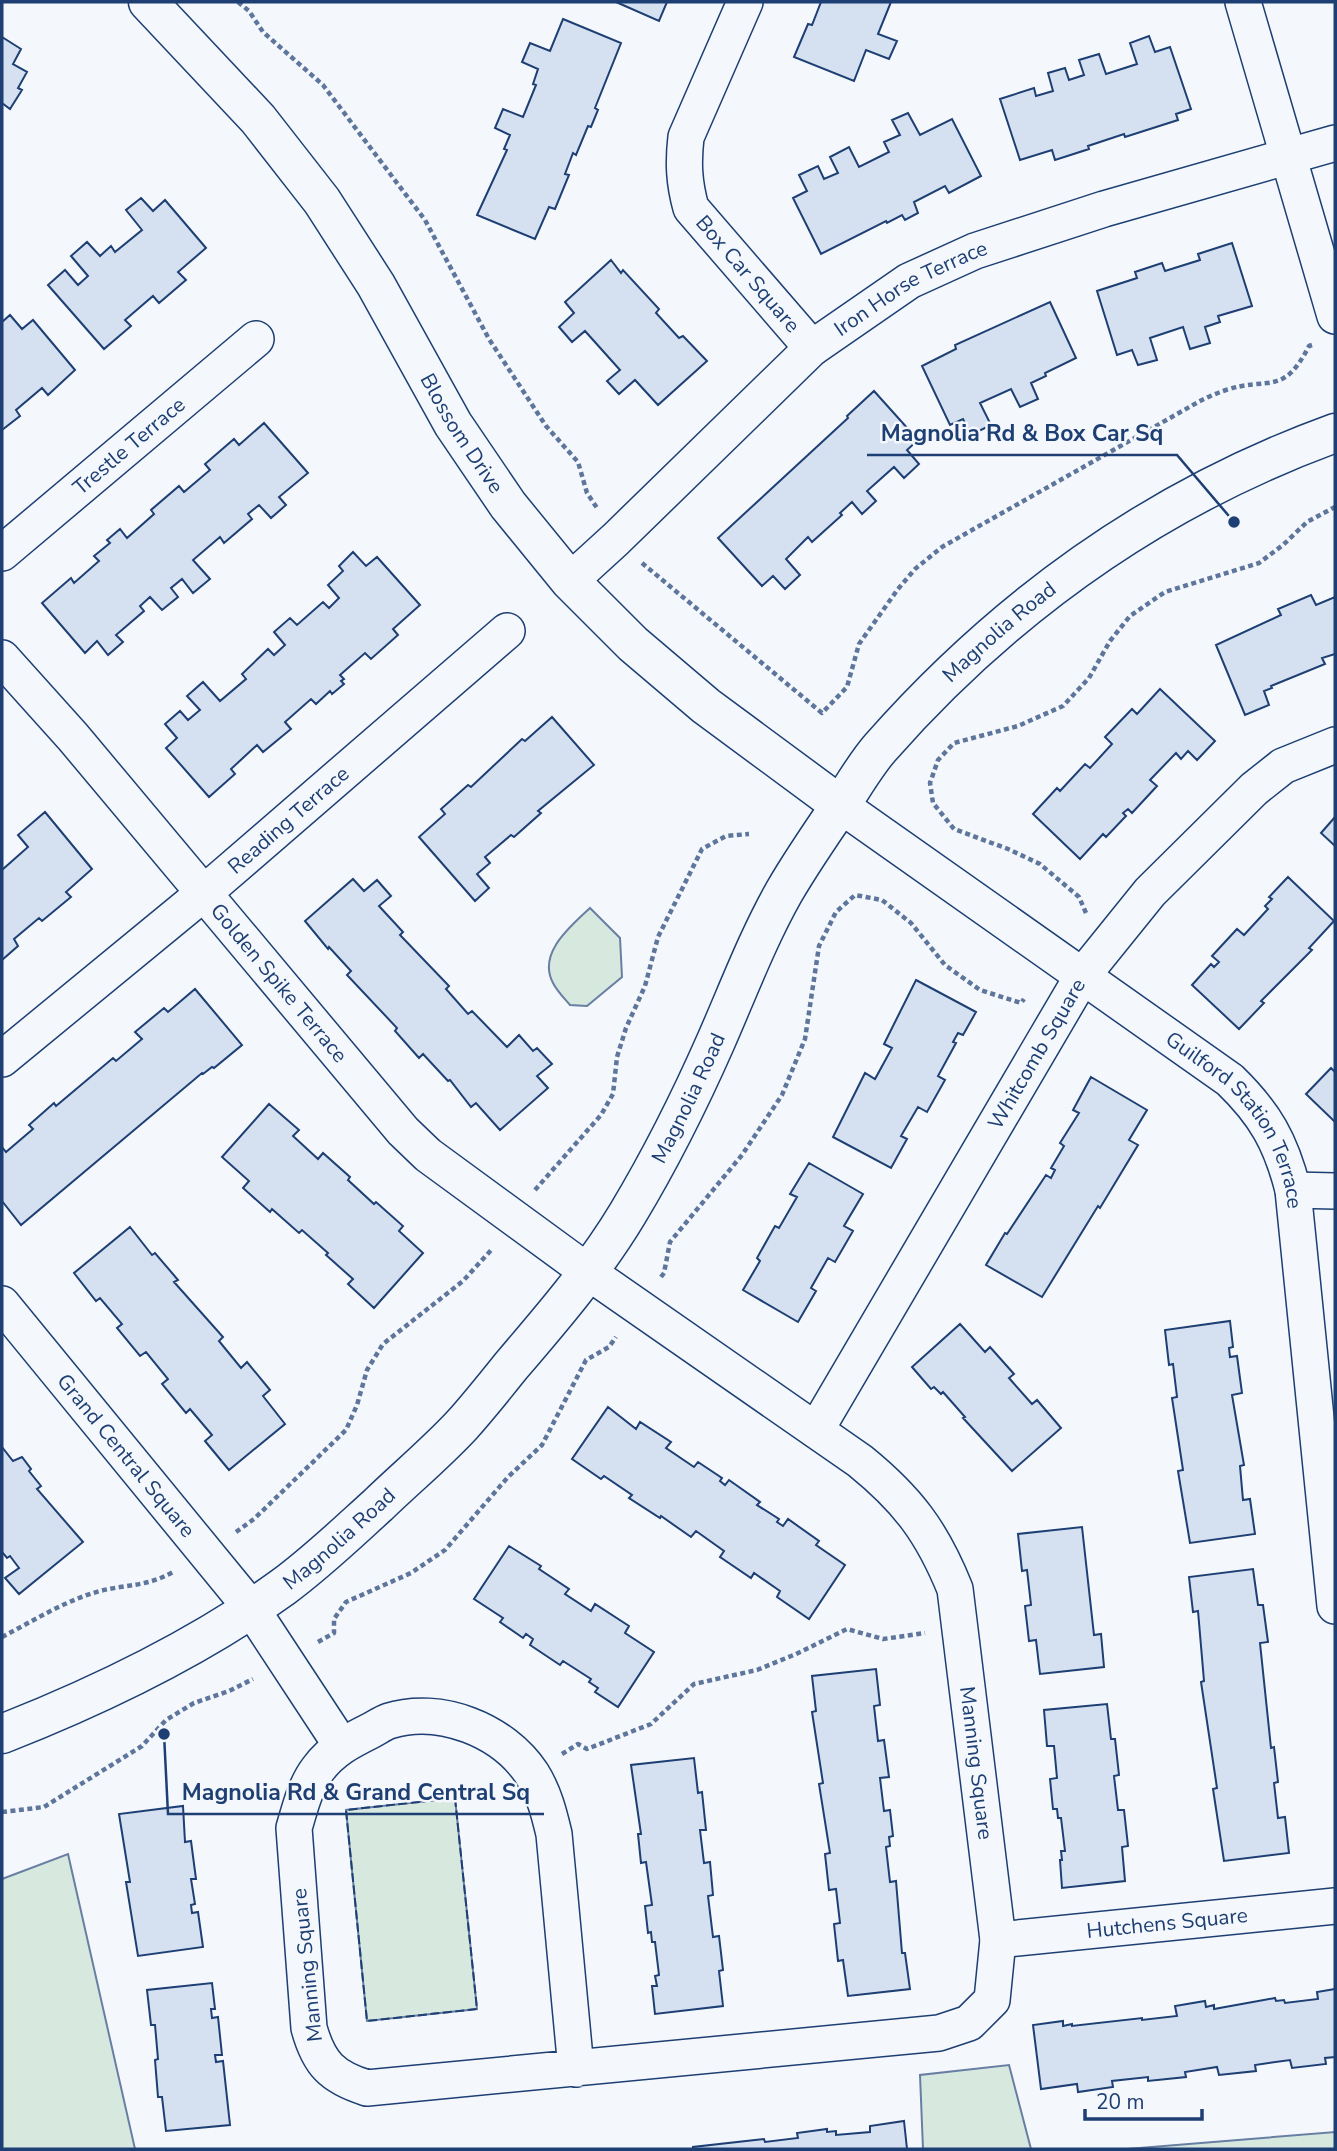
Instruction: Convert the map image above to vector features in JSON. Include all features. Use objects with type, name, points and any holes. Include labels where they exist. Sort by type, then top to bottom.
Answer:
[{"type":"street","name":"Box Car Square","points":[[745,2],[686,137],[684,182],[691,208],[813,348]]},
{"type":"street","points":[[1243,2],[1335,316]]},
{"type":"street","name":"Blossom Drive","points":[[164,8],[258,119],[322,201],[376,285],[453,424],[508,505],[570,581],[633,644],[706,706],[840,805]]},
{"type":"street","name":"Iron Horse Terrace","points":[[570,581],[813,348],[909,281],[975,251],[1104,209],[1335,143]]},
{"type":"street","name":"Trestle Terrace","points":[[2,553],[256,339]]},
{"type":"street","name":"Magnolia Road","points":[[2,1734],[71,1707],[146,1671],[251,1608],[285,1585],[345,1536],[459,1428],[588,1272],[626,1216],[676,1129],[755,951],[784,893],[877,751],[957,668],[1031,602],[1112,543],[1198,493],[1284,452],[1335,433]]},
{"type":"street","name":"Reading Terrace","points":[[2,1059],[204,893],[507,631]]},
{"type":"street","name":"Golden Spike Terrace","points":[[2,658],[73,737],[403,1130],[428,1155],[588,1272]]},
{"type":"street","name":"Whitcomb Square","points":[[816,1430],[1070,966],[1150,892],[1254,789],[1283,766],[1335,746]]},
{"type":"street","name":"Guilford Station Terrace","points":[[840,805],[1230,1080],[1253,1103],[1272,1129],[1286,1159],[1293,1190],[1333,1564],[1335,1606]]},
{"type":"street","points":[[1293,1190],[1335,1191]]},
{"type":"street","name":"Manning Square","points":[[576,2069],[554,1834],[547,1802],[531,1773],[510,1749],[484,1731],[453,1720],[420,1716],[389,1721],[341,1745],[318,1769],[303,1797],[293,1828],[309,2028],[316,2051],[330,2070],[344,2080],[367,2088],[576,2069],[939,2033],[969,2023],[992,2000],[998,1940],[955,1589],[943,1559],[927,1531],[885,1481],[588,1272]]},
{"type":"street","name":"Grand Central Square","points":[[2,1304],[251,1608]]},
{"type":"street","points":[[251,1608],[341,1745]]},
{"type":"street","name":"Hutchens Square","points":[[998,1940],[1335,1906]]},
{"type":"path","points":[[2,1812],[44,1807],[142,1746],[166,1720],[194,1703],[229,1691],[334,1633],[334,1619],[346,1602],[411,1573],[445,1550],[508,1477],[542,1445],[586,1360],[609,1347],[639,1307],[664,1273],[670,1242],[742,1155],[782,1095],[805,1039],[819,946],[836,912],[855,895],[882,900],[911,923],[945,965],[980,990],[1021,1003],[1070,966],[1086,915],[1080,897],[1040,864],[954,829],[933,803],[930,783],[938,760],[954,743],[1018,726],[1063,706],[1089,678],[1110,641],[1130,615],[1165,592],[1259,563],[1307,523],[1335,507]]},
{"type":"path","points":[[2,1637],[100,1591],[130,1588],[160,1580],[206,1554],[254,1519],[346,1430],[357,1405],[367,1370],[383,1344],[463,1281],[492,1249],[542,1179],[601,1115],[613,1094],[617,1057],[645,986],[658,937],[702,849],[726,836],[749,834]]},
{"type":"path","points":[[531,1773],[578,1744],[587,1749],[651,1724],[694,1684],[757,1670],[847,1629],[883,1639],[961,1626]]},
{"type":"shaded area","points":[[590,908],[620,938],[622,977],[587,1006],[570,1005],[553,983],[549,961],[558,941]]},
{"type":"shaded area","points":[[455,1798],[477,2009],[367,2021],[346,1810]]},
{"type":"shaded area","points":[[68,1854],[135,2149],[2,2149],[2,1879]]},
{"type":"shaded area","points":[[1009,2065],[1031,2149],[923,2149],[920,2075]]},
{"type":"shaded area","points":[[1335,2132],[1335,2149],[1127,2149]]},
{"type":"building","points":[[616,2],[667,2],[659,21]]},
{"type":"building","points":[[821,2],[891,2],[878,34],[897,41],[889,59],[866,50],[854,81],[794,57]]},
{"type":"building","points":[[563,19],[621,43],[595,108],[598,110],[591,127],[588,126],[576,155],[573,153],[565,174],[569,175],[555,209],[549,207],[535,239],[477,215],[507,150],[504,149],[510,135],[495,128],[503,109],[523,117],[536,85],[533,84],[538,69],[522,62],[530,43],[550,51]]},
{"type":"building","points":[[1149,36],[1155,52],[1170,47],[1191,109],[1176,114],[1178,120],[1125,137],[1124,134],[1055,160],[1052,150],[1020,160],[1000,99],[1034,88],[1036,96],[1053,91],[1048,73],[1065,68],[1069,80],[1084,75],[1079,60],[1099,54],[1106,74],[1137,64],[1130,43]]},
{"type":"building","points":[[2,37],[21,49],[13,64],[27,72],[18,88],[22,90],[10,109],[2,103]]},
{"type":"building","points":[[908,113],[920,135],[952,119],[981,176],[949,193],[945,186],[914,202],[918,213],[905,220],[902,215],[887,223],[886,221],[821,254],[793,198],[807,191],[799,175],[818,166],[824,179],[838,173],[830,157],[849,147],[859,167],[889,152],[884,142],[900,135],[892,120]]},
{"type":"building","points":[[141,198],[153,211],[165,200],[206,248],[178,272],[186,280],[159,303],[153,296],[125,320],[131,326],[104,349],[48,285],[65,270],[78,285],[88,276],[71,256],[87,242],[100,256],[111,246],[115,252],[142,230],[126,210]]},
{"type":"building","points":[[1232,243],[1252,306],[1218,316],[1220,322],[1205,327],[1210,343],[1190,349],[1183,327],[1150,338],[1157,360],[1138,365],[1132,350],[1117,355],[1097,291],[1137,278],[1135,272],[1162,263],[1165,271],[1200,260],[1198,254]]},
{"type":"building","points":[[611,260],[659,309],[656,313],[679,338],[683,336],[707,361],[658,405],[635,380],[619,394],[607,381],[620,370],[585,331],[572,342],[559,327],[574,313],[565,302]]},
{"type":"building","points":[[1050,302],[1076,358],[1031,383],[1038,399],[1020,407],[1011,389],[980,403],[991,425],[971,435],[963,419],[950,425],[922,366],[956,349],[955,345]]},
{"type":"building","points":[[10,315],[22,329],[33,320],[75,370],[48,395],[42,388],[16,410],[20,416],[2,430],[2,322]]},
{"type":"building","points":[[874,391],[918,440],[907,450],[919,464],[904,478],[894,467],[867,491],[876,501],[862,514],[852,502],[840,513],[842,515],[812,542],[808,537],[786,559],[800,575],[785,589],[773,576],[762,586],[718,538]]},
{"type":"building","points":[[264,423],[308,473],[279,497],[286,505],[271,518],[259,505],[248,514],[252,519],[224,543],[220,537],[193,560],[210,579],[193,593],[182,579],[171,588],[178,597],[162,610],[150,597],[140,606],[144,611],[116,635],[123,642],[108,655],[97,641],[85,653],[42,603],[71,578],[74,583],[99,561],[94,556],[110,543],[107,540],[120,529],[127,538],[154,514],[151,510],[179,486],[184,492],[210,470],[205,464],[234,439],[239,445]]},
{"type":"building","points":[[353,552],[366,566],[377,557],[420,605],[393,629],[398,635],[371,659],[365,653],[340,675],[344,684],[332,694],[330,691],[316,704],[311,699],[285,722],[291,729],[263,752],[257,745],[231,769],[235,774],[209,797],[166,748],[177,738],[165,724],[180,711],[188,720],[200,710],[187,696],[203,682],[220,701],[246,679],[242,674],[268,649],[274,655],[285,645],[274,632],[290,618],[297,625],[323,602],[329,608],[339,598],[328,585],[343,571],[339,566]]},
{"type":"building","points":[[1311,595],[1316,605],[1335,597],[1335,654],[1322,658],[1325,664],[1271,686],[1272,688],[1264,691],[1269,705],[1245,715],[1216,645],[1281,615],[1278,609]]},
{"type":"building","points":[[1160,689],[1215,741],[1197,760],[1188,751],[1181,759],[1176,753],[1150,780],[1157,786],[1132,813],[1128,809],[1123,813],[1126,816],[1106,837],[1103,834],[1080,859],[1033,814],[1057,788],[1060,791],[1085,764],[1090,768],[1112,744],[1105,737],[1132,709],[1137,714]]},
{"type":"building","points":[[552,717],[594,765],[538,811],[541,813],[514,837],[511,835],[485,857],[490,863],[477,874],[489,888],[475,901],[419,837],[445,814],[441,809],[468,785],[471,787],[522,739],[525,741]]},
{"type":"building","points":[[45,812],[92,869],[66,892],[71,897],[42,921],[39,918],[14,939],[18,946],[2,960],[2,870],[28,847],[18,835]]},
{"type":"building","points":[[1335,817],[1335,846],[1321,833]]},
{"type":"building","points":[[1288,877],[1334,921],[1309,948],[1312,950],[1261,1001],[1264,1003],[1239,1029],[1192,985],[1211,964],[1214,967],[1219,962],[1212,956],[1237,929],[1244,935],[1268,909],[1265,906],[1272,899],[1269,897]]},
{"type":"building","points":[[353,879],[364,891],[377,880],[391,896],[379,906],[403,932],[400,935],[449,986],[446,989],[468,1014],[472,1011],[507,1047],[519,1035],[533,1051],[537,1048],[552,1064],[537,1076],[548,1088],[500,1130],[476,1103],[471,1107],[450,1080],[448,1081],[423,1054],[419,1058],[395,1031],[397,1028],[347,975],[351,971],[305,921]]},
{"type":"building","points":[[916,980],[976,1012],[963,1035],[958,1033],[953,1042],[956,1043],[938,1076],[945,1080],[927,1112],[918,1107],[901,1136],[907,1139],[891,1168],[833,1137],[865,1073],[875,1079],[892,1048],[884,1044]]},
{"type":"building","points":[[195,989],[242,1045],[214,1068],[202,1073],[21,1225],[2,1201],[2,1147],[6,1152],[33,1129],[29,1125],[54,1103],[56,1106],[113,1058],[116,1061],[142,1039],[135,1032],[164,1008],[168,1012]]},
{"type":"building","points":[[1331,1068],[1335,1072],[1335,1122],[1306,1094]]},
{"type":"building","points":[[1091,1077],[1147,1110],[1129,1140],[1138,1145],[1042,1297],[986,1265],[1046,1175],[1051,1178],[1055,1170],[1051,1168],[1064,1146],[1060,1143],[1079,1113],[1073,1110]]},
{"type":"building","points":[[269,1104],[299,1130],[293,1136],[318,1159],[323,1153],[350,1177],[348,1180],[403,1226],[399,1231],[423,1253],[374,1308],[348,1284],[353,1279],[326,1255],[328,1253],[302,1230],[299,1233],[272,1209],[270,1212],[243,1188],[249,1181],[222,1157]]},
{"type":"building","points":[[809,1163],[863,1194],[844,1226],[853,1231],[835,1262],[828,1258],[811,1288],[816,1291],[798,1322],[743,1290],[760,1261],[757,1258],[775,1226],[779,1228],[797,1197],[790,1194]]},
{"type":"building","points":[[130,1227],[152,1255],[155,1253],[178,1280],[174,1282],[223,1337],[219,1341],[241,1368],[247,1362],[270,1390],[263,1396],[285,1424],[229,1470],[205,1441],[212,1435],[190,1409],[186,1413],[162,1384],[168,1379],[146,1352],[140,1356],[117,1328],[122,1324],[100,1298],[96,1301],[74,1273]]},
{"type":"building","points":[[1230,1321],[1233,1347],[1229,1348],[1230,1357],[1237,1356],[1242,1393],[1232,1395],[1244,1465],[1240,1466],[1243,1500],[1250,1499],[1255,1534],[1190,1543],[1178,1471],[1183,1470],[1172,1398],[1177,1397],[1173,1364],[1169,1365],[1165,1330]]},
{"type":"building","points":[[960,1324],[985,1352],[990,1347],[1014,1374],[1009,1378],[1032,1404],[1037,1400],[1061,1428],[1012,1471],[943,1392],[941,1394],[934,1387],[931,1389],[912,1367]]},
{"type":"building","points":[[608,1407],[636,1429],[640,1422],[671,1442],[666,1448],[694,1467],[698,1462],[722,1478],[720,1481],[725,1485],[729,1480],[760,1502],[757,1505],[779,1519],[777,1522],[783,1526],[788,1519],[819,1541],[816,1545],[845,1565],[809,1619],[777,1597],[780,1591],[754,1573],[751,1578],[720,1557],[724,1551],[696,1531],[691,1537],[629,1498],[632,1495],[604,1476],[601,1479],[572,1459]]},
{"type":"building","points":[[2,1447],[13,1461],[22,1457],[41,1486],[37,1489],[83,1542],[19,1594],[5,1578],[19,1568],[10,1556],[7,1558],[2,1552]]},
{"type":"building","points":[[1082,1527],[1094,1635],[1101,1634],[1104,1667],[1040,1674],[1036,1640],[1029,1641],[1025,1606],[1031,1605],[1027,1570],[1022,1571],[1018,1534]]},
{"type":"building","points":[[509,1546],[541,1566],[539,1569],[569,1589],[565,1594],[591,1611],[595,1604],[629,1626],[625,1633],[654,1652],[618,1707],[595,1692],[598,1688],[589,1682],[591,1679],[563,1661],[560,1665],[530,1645],[533,1639],[526,1634],[523,1638],[500,1622],[503,1618],[474,1599]]},
{"type":"building","points":[[1253,1569],[1258,1605],[1263,1605],[1268,1642],[1260,1643],[1271,1748],[1274,1747],[1278,1782],[1274,1783],[1278,1818],[1285,1817],[1289,1853],[1224,1861],[1213,1789],[1217,1788],[1201,1682],[1204,1681],[1198,1611],[1193,1612],[1189,1577]]},
{"type":"building","points":[[876,1669],[880,1705],[874,1706],[878,1741],[884,1740],[889,1777],[880,1778],[884,1811],[890,1810],[893,1836],[889,1837],[890,1846],[886,1847],[890,1882],[896,1881],[902,1953],[905,1953],[910,1989],[848,1996],[843,1960],[838,1961],[834,1924],[840,1923],[836,1889],[829,1890],[825,1854],[830,1853],[819,1784],[823,1783],[812,1712],[816,1711],[812,1676]]},
{"type":"building","points":[[1107,1704],[1119,1775],[1114,1776],[1118,1810],[1124,1810],[1128,1846],[1122,1847],[1125,1881],[1062,1888],[1060,1860],[1061,1851],[1065,1851],[1061,1818],[1058,1818],[1057,1809],[1053,1809],[1050,1779],[1057,1778],[1054,1746],[1047,1746],[1044,1710]]},
{"type":"building","points":[[694,1758],[698,1793],[702,1792],[706,1830],[700,1830],[704,1863],[710,1862],[713,1895],[708,1896],[713,1937],[719,1936],[723,1970],[719,1971],[723,2006],[655,2014],[652,1986],[657,1986],[655,1976],[659,1975],[655,1942],[652,1942],[651,1932],[648,1933],[645,1906],[652,1905],[646,1862],[641,1863],[638,1834],[641,1834],[631,1765]]},
{"type":"building","points":[[183,1806],[185,1842],[191,1841],[196,1879],[191,1879],[195,1904],[191,1905],[192,1913],[198,1912],[203,1947],[138,1956],[119,1814]]},
{"type":"building","points":[[212,1983],[215,2009],[211,2009],[212,2018],[218,2017],[222,2055],[215,2055],[216,2062],[223,2061],[230,2125],[166,2131],[162,2097],[158,2097],[155,2025],[151,2025],[147,1990]]},
{"type":"building","points":[[1335,1989],[1335,2057],[1325,2058],[1326,2064],[1292,2068],[1290,2060],[1255,2065],[1256,2071],[1219,2075],[1217,2067],[1185,2072],[1186,2077],[1112,2081],[1113,2087],[1078,2092],[1077,2084],[1041,2089],[1033,2025],[1063,2021],[1063,2026],[1072,2026],[1177,2016],[1175,2006],[1205,2001],[1206,2007],[1214,2005],[1214,2009],[1275,1998],[1276,2001],[1284,2000],[1285,2003],[1318,1999],[1317,1992]]},
{"type":"building","points":[[904,2121],[907,2149],[693,2149],[764,2139],[765,2142],[798,2138],[797,2133],[827,2129],[827,2132],[836,2131],[836,2135],[870,2132],[870,2126]]},
{"type":"fence","points":[[455,1798],[477,2009],[367,2021],[346,1810],[455,1798]]},
{"type":"place","name":"Magnolia Rd & Box Car Sq","points":[[1234,522]]},
{"type":"place","name":"Magnolia Rd & Grand Central Sq","points":[[164,1734]]}]
